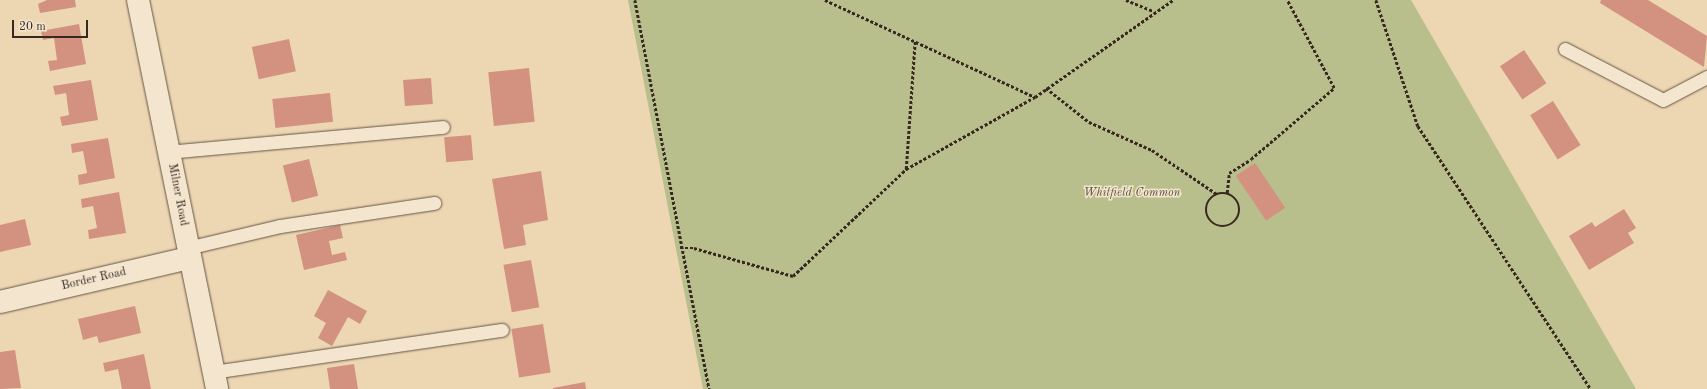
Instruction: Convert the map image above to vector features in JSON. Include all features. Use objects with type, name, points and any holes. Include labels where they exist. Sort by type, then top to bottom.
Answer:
[{"type":"street","name":"Milner Road","points":[[138,0],[215,381]]},
{"type":"street","name":"Border Road","points":[[0,302],[188,253]]},
{"type":"lane","points":[[1565,49],[1663,100],[1707,77]]},
{"type":"lane","points":[[168,152],[443,127]]},
{"type":"lane","points":[[188,253],[359,212],[434,204]]},
{"type":"lane","points":[[215,381],[502,330]]},
{"type":"path","points":[[635,0],[680,248],[709,389]]},
{"type":"path","points":[[825,0],[915,40],[1035,97]]},
{"type":"path","points":[[1126,0],[1153,11]]},
{"type":"path","points":[[680,248],[694,248],[793,276],[906,169],[1035,97],[1153,11],[1172,0]]},
{"type":"path","points":[[1228,193],[1229,173],[1252,158],[1334,88],[1287,0]]},
{"type":"path","points":[[1376,0],[1418,126],[1591,389]]},
{"type":"path","points":[[906,169],[915,40]]},
{"type":"path","points":[[1046,88],[1089,122],[1152,150],[1217,194]]},
{"type":"path","points":[[1228,193],[1237,199],[1241,210],[1237,221],[1227,227],[1216,226],[1208,218],[1208,201],[1217,194],[1228,193]]},
{"type":"green space","name":"Whitfield Common","points":[[628,0],[1411,0],[1636,389],[703,389]]},
{"type":"building","points":[[47,0],[75,0],[76,7],[40,13],[38,4]]},
{"type":"building","points":[[1601,0],[1648,0],[1707,36],[1704,67],[1600,3]]},
{"type":"building","points":[[79,24],[86,64],[50,71],[48,61],[57,60],[54,38],[43,40],[41,31]]},
{"type":"building","points":[[289,39],[296,71],[259,79],[252,47]]},
{"type":"building","points":[[1524,50],[1546,83],[1522,99],[1500,66]]},
{"type":"building","points":[[529,68],[535,122],[494,126],[488,72]]},
{"type":"building","points":[[431,78],[433,104],[405,106],[403,80]]},
{"type":"building","points":[[91,80],[98,120],[62,126],[60,117],[69,115],[66,93],[55,95],[53,86]]},
{"type":"building","points":[[330,93],[333,122],[275,128],[272,99]]},
{"type":"building","points":[[1553,101],[1581,145],[1558,159],[1530,115]]},
{"type":"building","points":[[471,135],[473,160],[446,162],[444,137]]},
{"type":"building","points":[[108,138],[115,178],[79,185],[78,175],[87,173],[83,151],[72,153],[71,144]]},
{"type":"building","points":[[309,159],[318,196],[292,202],[283,166]]},
{"type":"building","points":[[1255,163],[1285,208],[1266,221],[1236,176]]},
{"type":"building","points":[[541,171],[548,220],[523,225],[526,245],[504,249],[492,179]]},
{"type":"building","points":[[119,192],[126,233],[89,239],[88,230],[97,228],[93,206],[82,208],[81,199]]},
{"type":"building","points":[[1624,209],[1636,228],[1628,233],[1634,243],[1589,270],[1569,236],[1592,222],[1595,227]]},
{"type":"building","points":[[25,219],[31,245],[0,252],[0,225]]},
{"type":"building","points":[[340,225],[343,238],[329,241],[332,255],[345,252],[347,260],[304,270],[296,235]]},
{"type":"building","points":[[531,260],[539,307],[512,312],[503,265]]},
{"type":"building","points":[[328,290],[367,311],[360,324],[348,317],[332,346],[318,338],[326,323],[314,316]]},
{"type":"building","points":[[135,306],[141,333],[99,343],[97,336],[83,340],[78,319]]},
{"type":"building","points":[[543,324],[551,372],[519,377],[511,329]]},
{"type":"building","points":[[15,350],[21,388],[0,389],[0,352]]},
{"type":"building","points":[[144,354],[151,389],[122,389],[118,369],[105,372],[103,363]]},
{"type":"building","points":[[354,364],[358,389],[330,389],[327,368]]},
{"type":"building","points":[[585,382],[586,389],[553,389],[553,388]]}]
